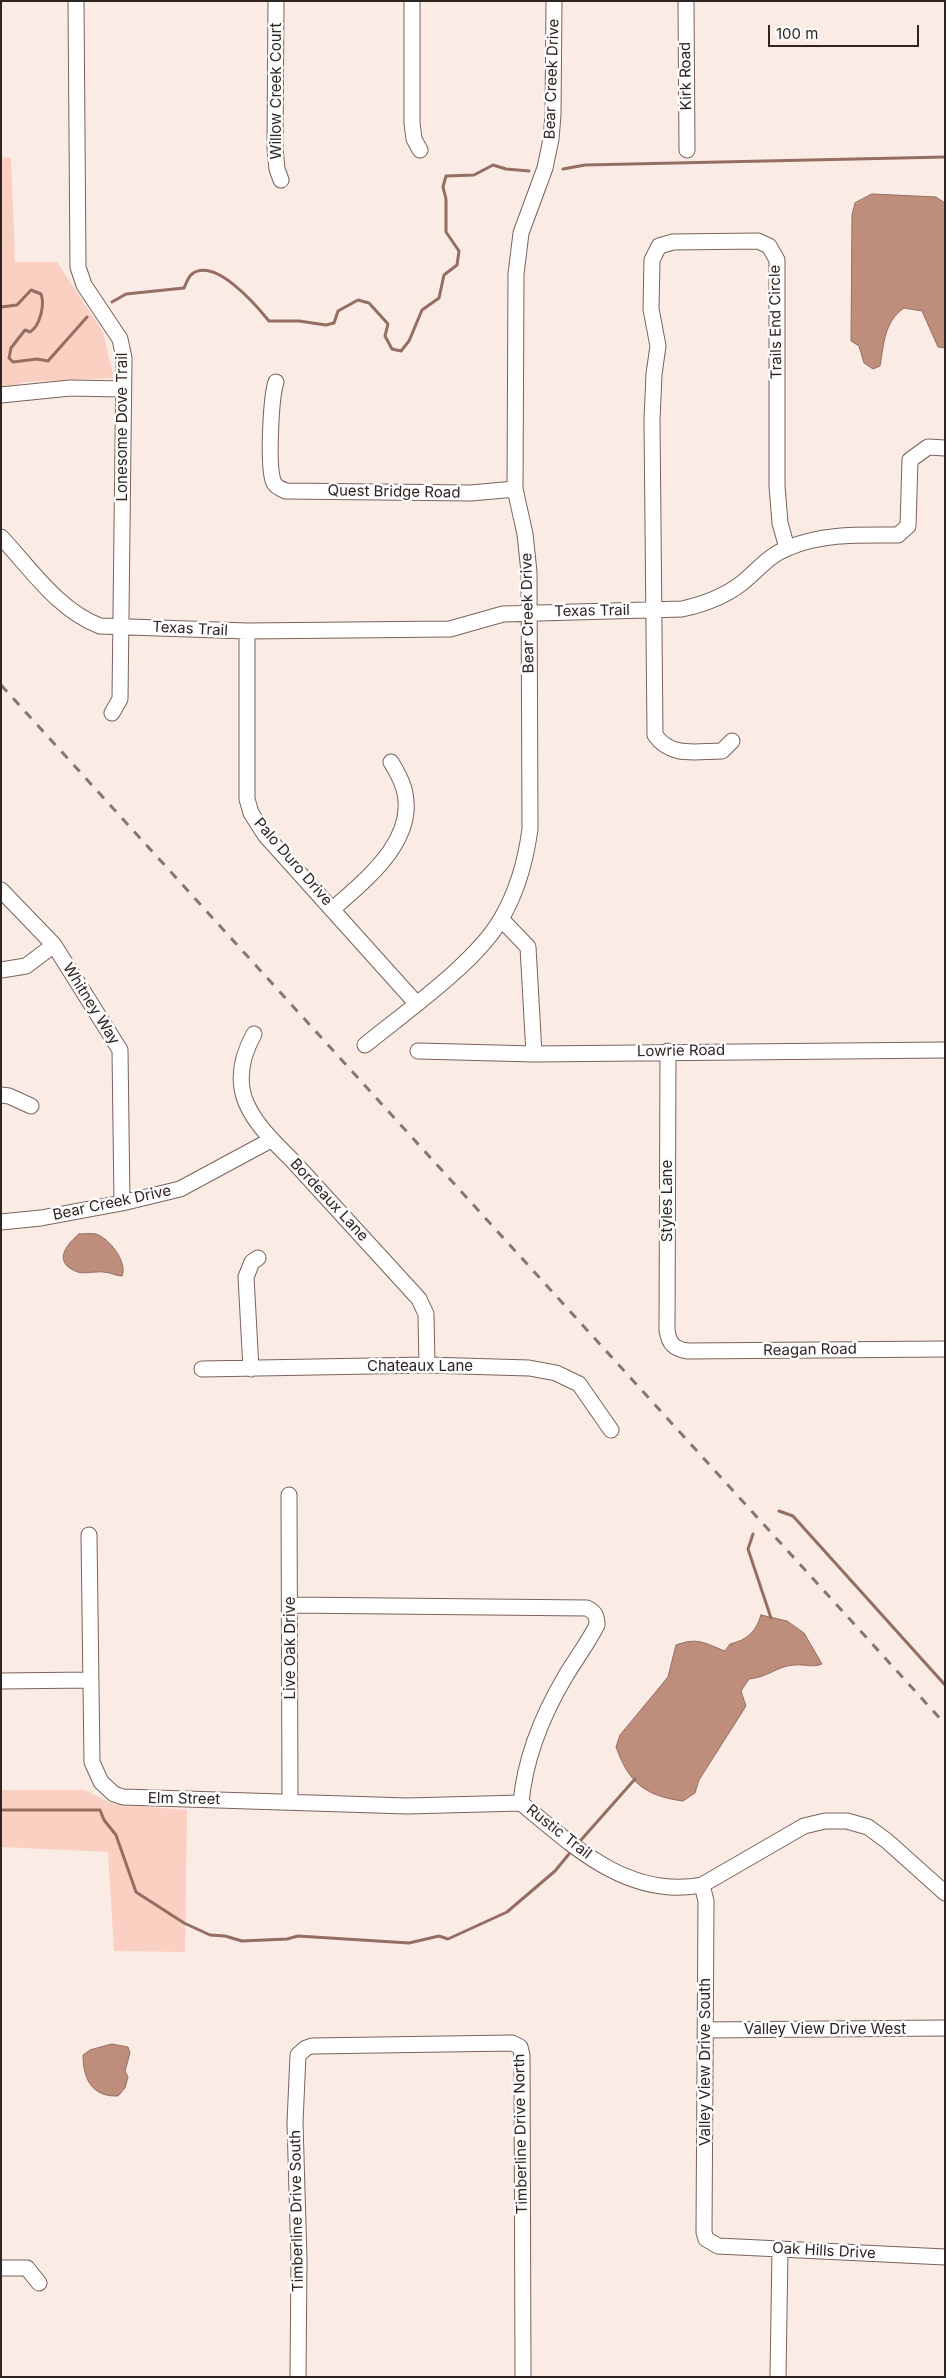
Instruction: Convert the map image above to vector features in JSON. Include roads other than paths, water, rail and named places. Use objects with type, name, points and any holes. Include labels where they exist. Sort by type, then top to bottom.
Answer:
[{"type":"street","name":"Lonesome Dove Trail","points":[[76,1],[78,267],[84,285],[120,339],[124,358],[120,699],[112,713]]},
{"type":"street","name":"Willow Creek Court","points":[[276,1],[275,148],[277,169],[281,180]]},
{"type":"street","points":[[412,1],[412,123],[414,139],[420,150]]},
{"type":"street","name":"Bear Creek Drive","points":[[364,1046],[468,959],[501,919],[523,867],[530,828],[530,613],[528,552],[515,489],[517,258],[521,233],[545,168],[551,139],[554,1]]},
{"type":"street","name":"Kirk Road","points":[[686,1],[687,150]]},
{"type":"street","name":"Trails End Circle","points":[[654,610],[652,420],[658,346],[651,309],[652,260],[659,246],[673,242],[758,241],[769,246],[777,260],[777,486],[780,523],[787,548]]},
{"type":"street","name":"Quest Bridge Road","points":[[276,382],[272,399],[271,462],[274,484],[286,491],[471,493],[515,489]]},
{"type":"street","points":[[1,395],[70,388],[123,390]]},
{"type":"street","name":"Texas Trail","points":[[1,537],[68,609],[100,626],[248,631],[450,629],[490,616],[682,608],[707,603],[737,586],[763,562],[787,548],[839,535],[898,535],[908,526],[910,460],[928,447],[945,448]]},
{"type":"street","points":[[654,610],[655,735],[663,746],[674,751],[722,751],[732,741]]},
{"type":"street","name":"Palo Duro Drive","points":[[248,631],[246,780],[251,813],[265,835],[416,1003]]},
{"type":"street","points":[[333,909],[382,862],[399,834],[405,806],[405,792],[390,762]]},
{"type":"street","name":"Whitney Way","points":[[1,890],[54,945],[120,1050],[122,1203]]},
{"type":"street","points":[[501,919],[528,947],[534,1054]]},
{"type":"street","points":[[1,970],[26,966],[54,945]]},
{"type":"street","name":"Bordeaux Lane","points":[[254,1034],[241,1067],[242,1088],[249,1111],[271,1140],[292,1160],[419,1299],[426,1314],[427,1365]]},
{"type":"street","name":"Lowrie Road","points":[[418,1051],[534,1054],[668,1051],[945,1050]]},
{"type":"street","name":"Styles Lane","points":[[668,1051],[667,1330],[668,1340],[675,1348]]},
{"type":"street","points":[[1,1096],[9,1096],[31,1106]]},
{"type":"street","name":"Bear Creek Drive","points":[[1,1222],[41,1218],[122,1203],[180,1189],[271,1140]]},
{"type":"street","points":[[251,1369],[246,1277],[252,1262],[258,1258]]},
{"type":"street","name":"Reagan Road","points":[[675,1348],[688,1350],[945,1350]]},
{"type":"street","name":"Chateaux Lane","points":[[202,1369],[427,1365],[529,1368],[556,1373],[580,1384],[611,1430]]},
{"type":"street","name":"Live Oak Drive","points":[[289,1495],[290,1801]]},
{"type":"street","name":"Elm Street","points":[[89,1535],[92,1762],[101,1782],[114,1794],[142,1798],[406,1806],[521,1803]]},
{"type":"street","name":"Rustic Trail","points":[[290,1605],[580,1606],[593,1611],[597,1618],[597,1625],[556,1694],[526,1763],[521,1803],[560,1836],[620,1876],[653,1886],[685,1888],[702,1885],[804,1826],[825,1821],[847,1821],[868,1827],[888,1841],[945,1893]]},
{"type":"street","points":[[1,1681],[91,1680]]},
{"type":"street","name":"Valley View Drive South","points":[[702,1885],[706,1901],[704,2232],[706,2239]]},
{"type":"street","name":"Valley View Drive West","points":[[705,2030],[945,2028]]},
{"type":"street","name":"Timberline Drive North","points":[[306,2048],[512,2043],[520,2047],[523,2377]]},
{"type":"street","name":"Timberline Drive South","points":[[298,2377],[299,2259],[295,2123],[298,2055],[306,2048]]},
{"type":"street","name":"Oak Hills Drive","points":[[706,2239],[718,2246],[945,2257]]},
{"type":"street","points":[[778,2377],[780,2249]]},
{"type":"street","points":[[1,2268],[28,2268],[39,2282]]},
{"type":"waterway","points":[[563,169],[585,165],[945,157]]},
{"type":"waterway","points":[[112,302],[126,294],[184,288],[192,274],[201,270],[212,272],[234,285],[269,321],[299,321],[326,325],[334,323],[338,311],[358,300],[369,303],[388,324],[385,336],[392,349],[401,351],[409,341],[422,310],[439,298],[444,275],[457,265],[459,251],[446,232],[446,199],[443,187],[446,176],[474,175],[493,165],[506,169],[529,171]]},
{"type":"waterway","points":[[1,307],[17,305],[31,290],[41,294],[42,304],[39,320],[34,329],[30,332],[25,330],[11,348],[9,358],[13,362],[37,359],[48,361],[87,317]]},
{"type":"waterway","points":[[779,1511],[793,1516],[945,1685]]},
{"type":"waterway","points":[[753,1534],[748,1549],[771,1618]]},
{"type":"waterway","points":[[581,1840],[635,1779]]},
{"type":"waterway","points":[[1,1810],[100,1810],[104,1820],[116,1835],[136,1892],[184,1923],[210,1935],[225,1936],[242,1941],[287,1939],[298,1936],[409,1943],[439,1936],[448,1939],[507,1912],[555,1871],[569,1854]]},
{"type":"railway","points":[[1,685],[945,1724]]}]
